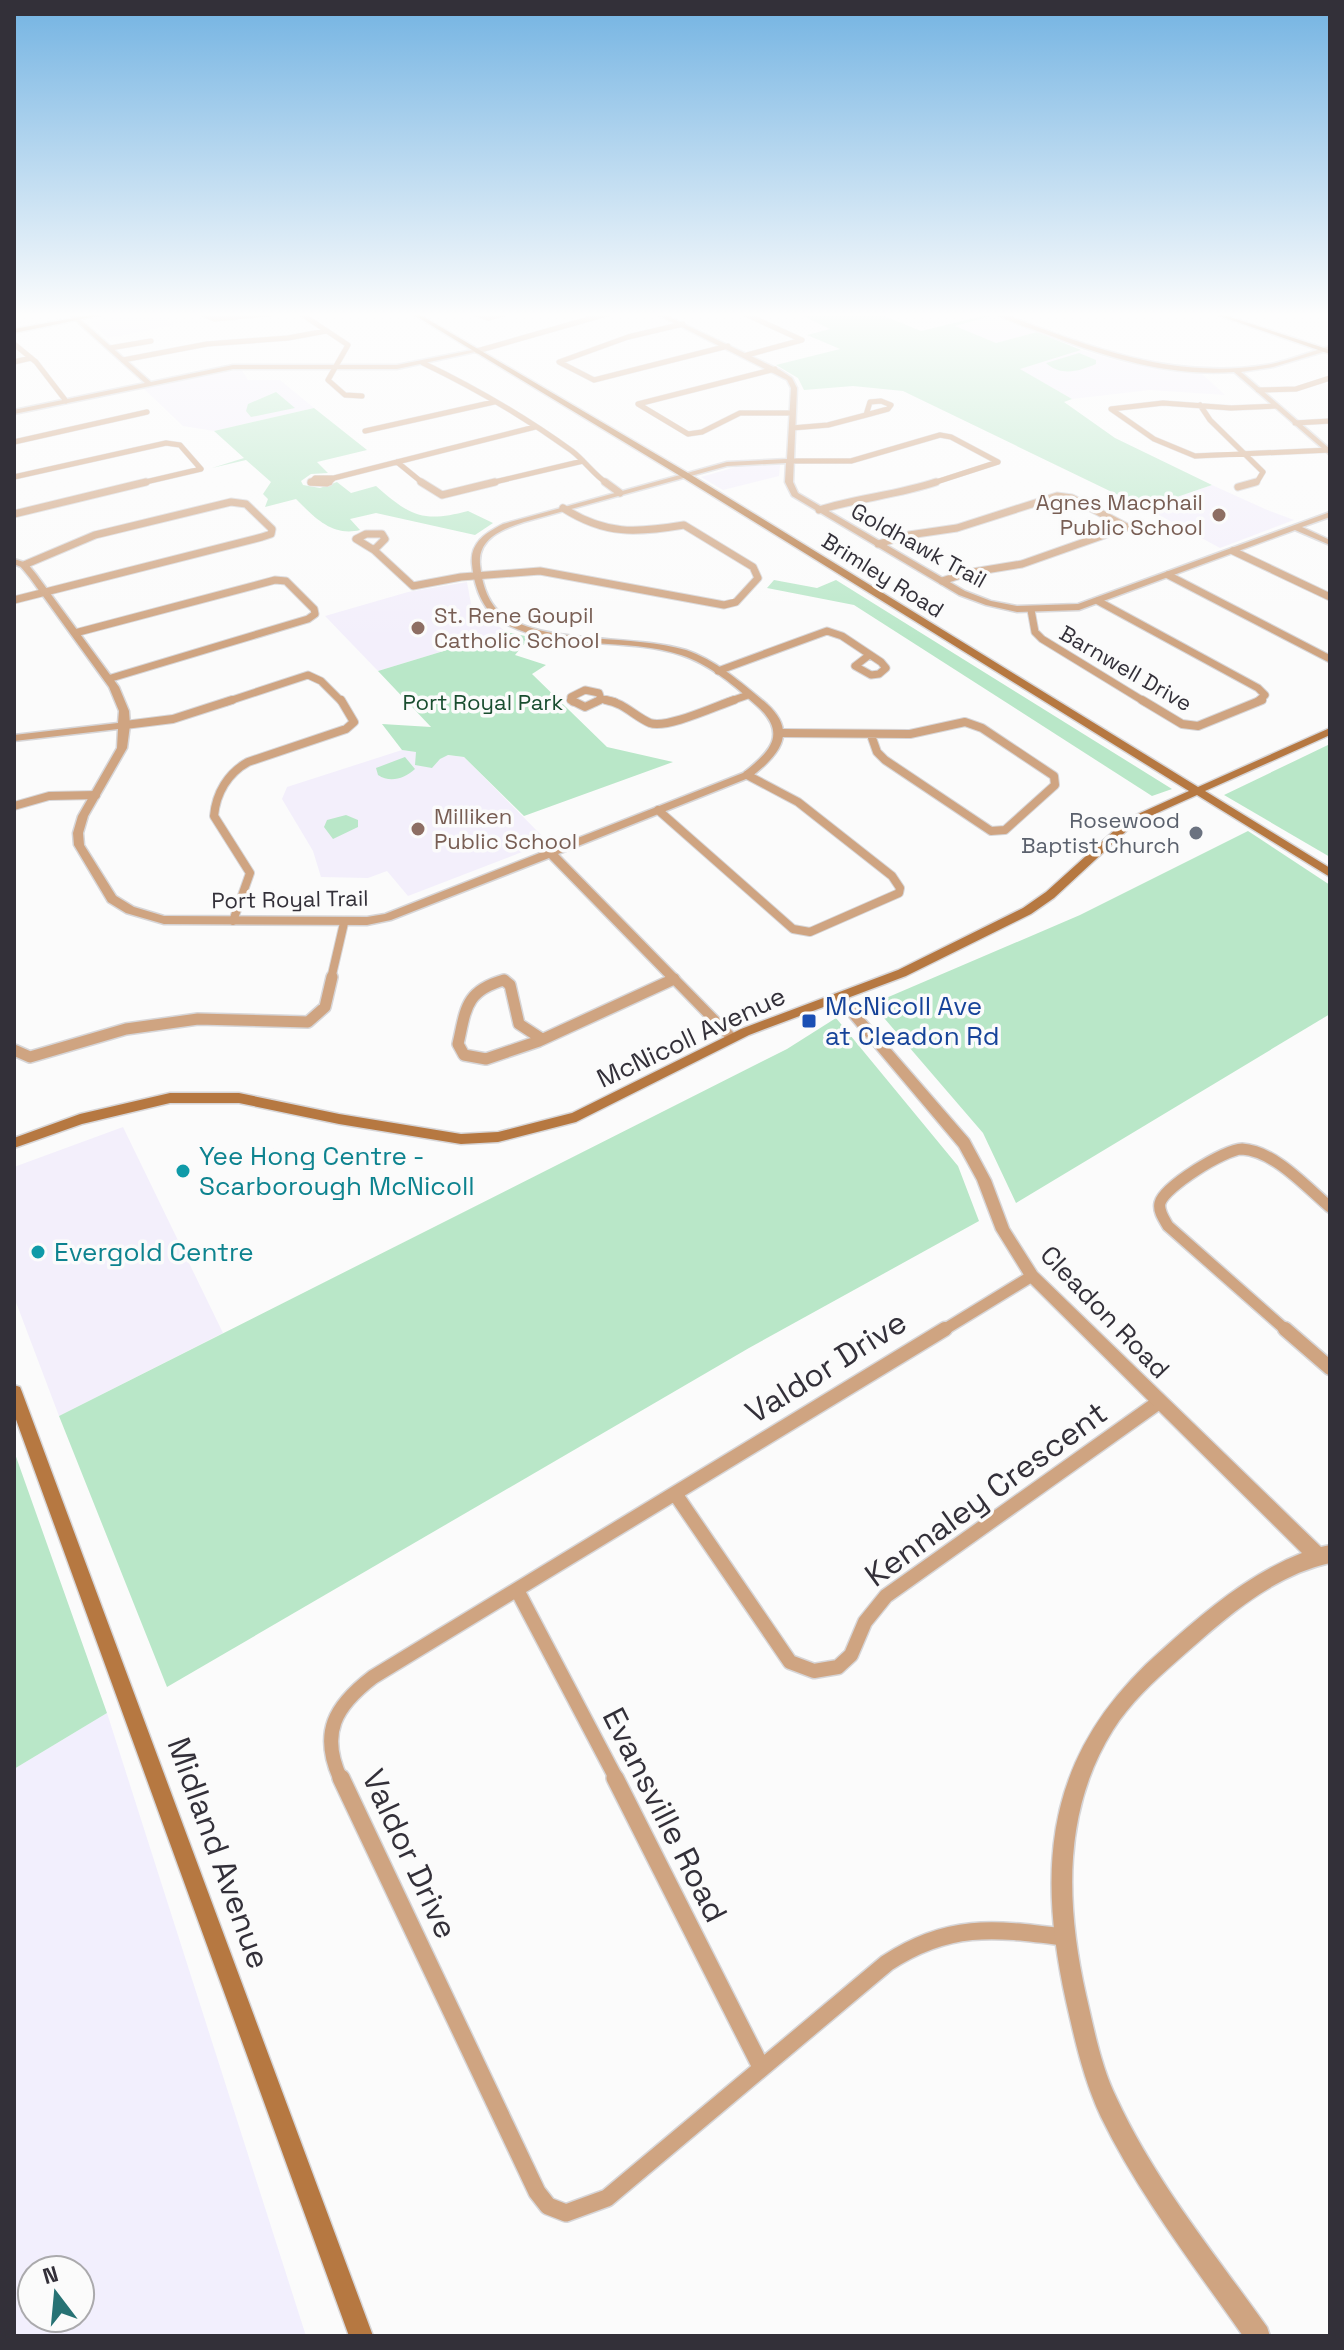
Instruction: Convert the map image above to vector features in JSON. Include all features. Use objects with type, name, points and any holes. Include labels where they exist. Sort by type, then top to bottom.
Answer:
[{"type":"main road","name":"Brimley Road","points":[[597,423],[1330,873]]},
{"type":"main road","name":"McNicoll Avenue","points":[[14,1143],[80,1119],[170,1098],[239,1098],[443,1138],[498,1137],[576,1117],[732,1038],[902,973],[1027,911],[1050,895],[1120,828],[1330,731]]},
{"type":"main road","name":"Midland Avenue","points":[[14,1392],[361,2336]]},
{"type":"street","points":[[14,442],[100,423]]},
{"type":"street","points":[[365,431],[402,423]]},
{"type":"street","points":[[528,423],[583,461],[592,473],[620,493]]},
{"type":"street","points":[[669,423],[688,434],[702,432],[721,423]]},
{"type":"street","name":"Goldhawk Trail","points":[[792,423],[789,482],[792,490],[819,510],[976,599],[1031,610],[1068,609],[1098,601],[1330,514]]},
{"type":"street","points":[[792,428],[835,423]]},
{"type":"street","points":[[1131,423],[1151,437],[1186,454],[1329,451]]},
{"type":"street","points":[[1213,423],[1263,475],[1257,482],[1238,487]]},
{"type":"street","points":[[1295,423],[1329,451]]},
{"type":"street","points":[[1295,423],[1301,423]]},
{"type":"street","points":[[334,478],[535,427]]},
{"type":"street","points":[[819,510],[859,498],[906,492],[998,462],[944,435],[851,461],[733,463],[521,520],[489,534],[476,553],[478,576],[484,600],[509,622],[551,633],[656,645],[695,657],[765,707],[780,733],[910,734],[965,722],[982,728],[1041,766],[1054,776],[1055,785],[1005,830],[991,831],[885,760],[875,749],[871,735]]},
{"type":"street","points":[[14,477],[166,443],[180,445],[201,469],[14,514]]},
{"type":"street","points":[[397,462],[433,492],[442,495],[583,461]]},
{"type":"street","points":[[878,544],[909,535],[957,528],[1053,496],[1072,498],[1127,527],[1022,564],[961,574],[942,581]]},
{"type":"street","points":[[14,600],[45,592],[262,537],[271,534],[272,529],[246,504],[231,502],[95,535],[19,563],[45,592],[108,679],[120,699],[125,725]]},
{"type":"street","points":[[374,550],[405,582],[413,586],[540,571],[693,599],[717,607],[738,602],[758,578],[753,567],[688,526],[638,533],[585,522],[563,508]]},
{"type":"street","points":[[1295,527],[1330,543]]},
{"type":"street","points":[[1233,551],[1330,597]]},
{"type":"street","points":[[1168,575],[1330,659]]},
{"type":"street","points":[[75,633],[275,580],[286,581],[314,609],[315,614],[308,619],[108,679]]},
{"type":"street","name":"Barnwell Drive","points":[[1031,610],[1035,632],[1042,639],[1182,724],[1198,726],[1264,699],[1265,695],[1258,688],[1098,601]]},
{"type":"street","points":[[718,671],[827,631],[842,636],[868,656]]},
{"type":"street","points":[[14,738],[173,719],[310,675],[322,679],[351,713],[354,722],[346,729],[248,762],[233,771],[214,807],[214,816],[250,873],[233,921]]},
{"type":"street","points":[[601,699],[623,702],[648,723],[661,725],[748,695]]},
{"type":"street","name":"Port Royal Trail","points":[[125,725],[116,764],[79,823],[78,840],[112,899],[130,910],[164,920],[344,923],[387,917],[747,775],[767,761],[776,750],[780,733]]},
{"type":"street","points":[[658,810],[793,929],[810,932],[899,893],[900,888],[892,876],[809,811],[747,775]]},
{"type":"street","points":[[14,806],[49,796],[96,795]]},
{"type":"street","points":[[551,853],[732,1038]]},
{"type":"street","points":[[14,1050],[30,1057],[126,1029],[187,1020],[308,1022],[325,1007],[344,923]]},
{"type":"street","points":[[542,1039],[524,1033],[514,1019],[510,985],[504,980],[479,985],[471,995],[458,1044],[464,1055],[486,1059],[542,1039],[674,979]]},
{"type":"street","name":"Cleadon Road","points":[[839,997],[964,1143],[984,1180],[1003,1230],[1032,1276],[1159,1402],[1324,1555]]},
{"type":"street","points":[[1330,1207],[1273,1161],[1256,1152],[1240,1149],[1227,1152],[1174,1187],[1162,1196],[1159,1209],[1176,1233],[1330,1368]]},
{"type":"street","name":"Valdor Drive","points":[[1032,1276],[352,1692],[338,1709],[330,1731],[335,1766],[537,2192],[548,2206],[566,2213],[607,2198],[887,1963],[925,1938],[966,1929],[1063,1937]]},
{"type":"street","name":"Kennaley Crescent","points":[[676,1495],[790,1662],[806,1671],[820,1673],[838,1668],[850,1658],[860,1632],[886,1596],[1159,1402]]},
{"type":"street","points":[[1258,2336],[1165,2204],[1113,2116],[1093,2064],[1070,1977],[1063,1937],[1061,1854],[1068,1811],[1085,1762],[1110,1713],[1135,1684],[1202,1629],[1281,1572],[1324,1555]]},
{"type":"street","name":"Evansville Road","points":[[517,1590],[645,1834],[761,2067]]},
{"type":"shaded area","points":[[179,423],[250,423],[214,431],[183,426]]},
{"type":"shaded area","points":[[780,465],[779,476],[723,490],[701,477],[739,466]]},
{"type":"shaded area","name":"Agnes Macphail Public School","points":[[1212,485],[1294,520],[1220,548],[1146,508]]},
{"type":"shaded area","name":"St. Rene Goupil Catholic School","points":[[467,582],[471,604],[506,632],[378,671],[325,616],[408,592]]},
{"type":"shaded area","name":"Milliken Public School","points":[[402,750],[464,757],[548,842],[408,896],[387,871],[368,878],[321,877],[313,851],[282,799],[287,787]]},
{"type":"shaded area","points":[[123,1127],[223,1333],[59,1416],[14,1297],[14,1167]]},
{"type":"shaded area","points":[[107,1713],[306,2336],[14,2336],[14,1769]]},
{"type":"green space","points":[[250,423],[333,423],[367,450],[317,462],[328,473],[311,474],[301,481],[303,485],[320,488],[337,482],[351,493],[376,486],[398,504],[418,514],[439,516],[468,511],[493,523],[475,535],[376,513],[350,519],[360,530],[341,531],[324,524],[296,499],[265,507],[268,499],[263,494],[271,482],[246,460],[212,468],[244,458],[214,431]]},
{"type":"green space","points":[[968,423],[1093,423],[1115,438],[1212,485],[1145,508]]},
{"type":"green space","points":[[774,580],[817,588],[836,580],[1172,789],[1152,796],[854,605],[767,588]]},
{"type":"green space","name":"Port Royal Park","points":[[506,632],[530,637],[515,655],[546,665],[532,674],[607,747],[673,762],[524,816],[464,757],[448,755],[432,768],[415,765],[416,752],[402,750],[382,724],[431,727],[378,671]]},
{"type":"green space","points":[[1330,744],[1330,857],[1224,795]]},
{"type":"green space","points":[[405,757],[415,769],[411,772],[392,779],[378,775],[376,768]]},
{"type":"green space","points":[[346,815],[358,820],[358,827],[333,839],[324,827],[327,820]]},
{"type":"green space","points":[[1248,831],[1330,885],[1330,1014],[1016,1203],[983,1133],[872,1004],[1080,915]]},
{"type":"green space","points":[[836,1018],[958,1166],[979,1221],[749,1348],[167,1687],[59,1416],[787,1049]]},
{"type":"green space","points":[[14,1451],[107,1713],[14,1769]]},
{"type":"place","name":"Agnes Macphail Public School","points":[[1219,515]]},
{"type":"place","name":"St. Rene Goupil Catholic School","points":[[418,628]]},
{"type":"place","name":"Milliken Public School","points":[[418,829]]},
{"type":"place","name":"Rosewood Baptist Church","points":[[1196,833]]},
{"type":"place","name":"McNicoll Ave at Cleadon Rd","points":[[809,1021]]},
{"type":"place","name":"Yee Hong Centre - Scarborough McNicoll","points":[[183,1171]]},
{"type":"place","name":"Evergold Centre","points":[[38,1252]]}]
